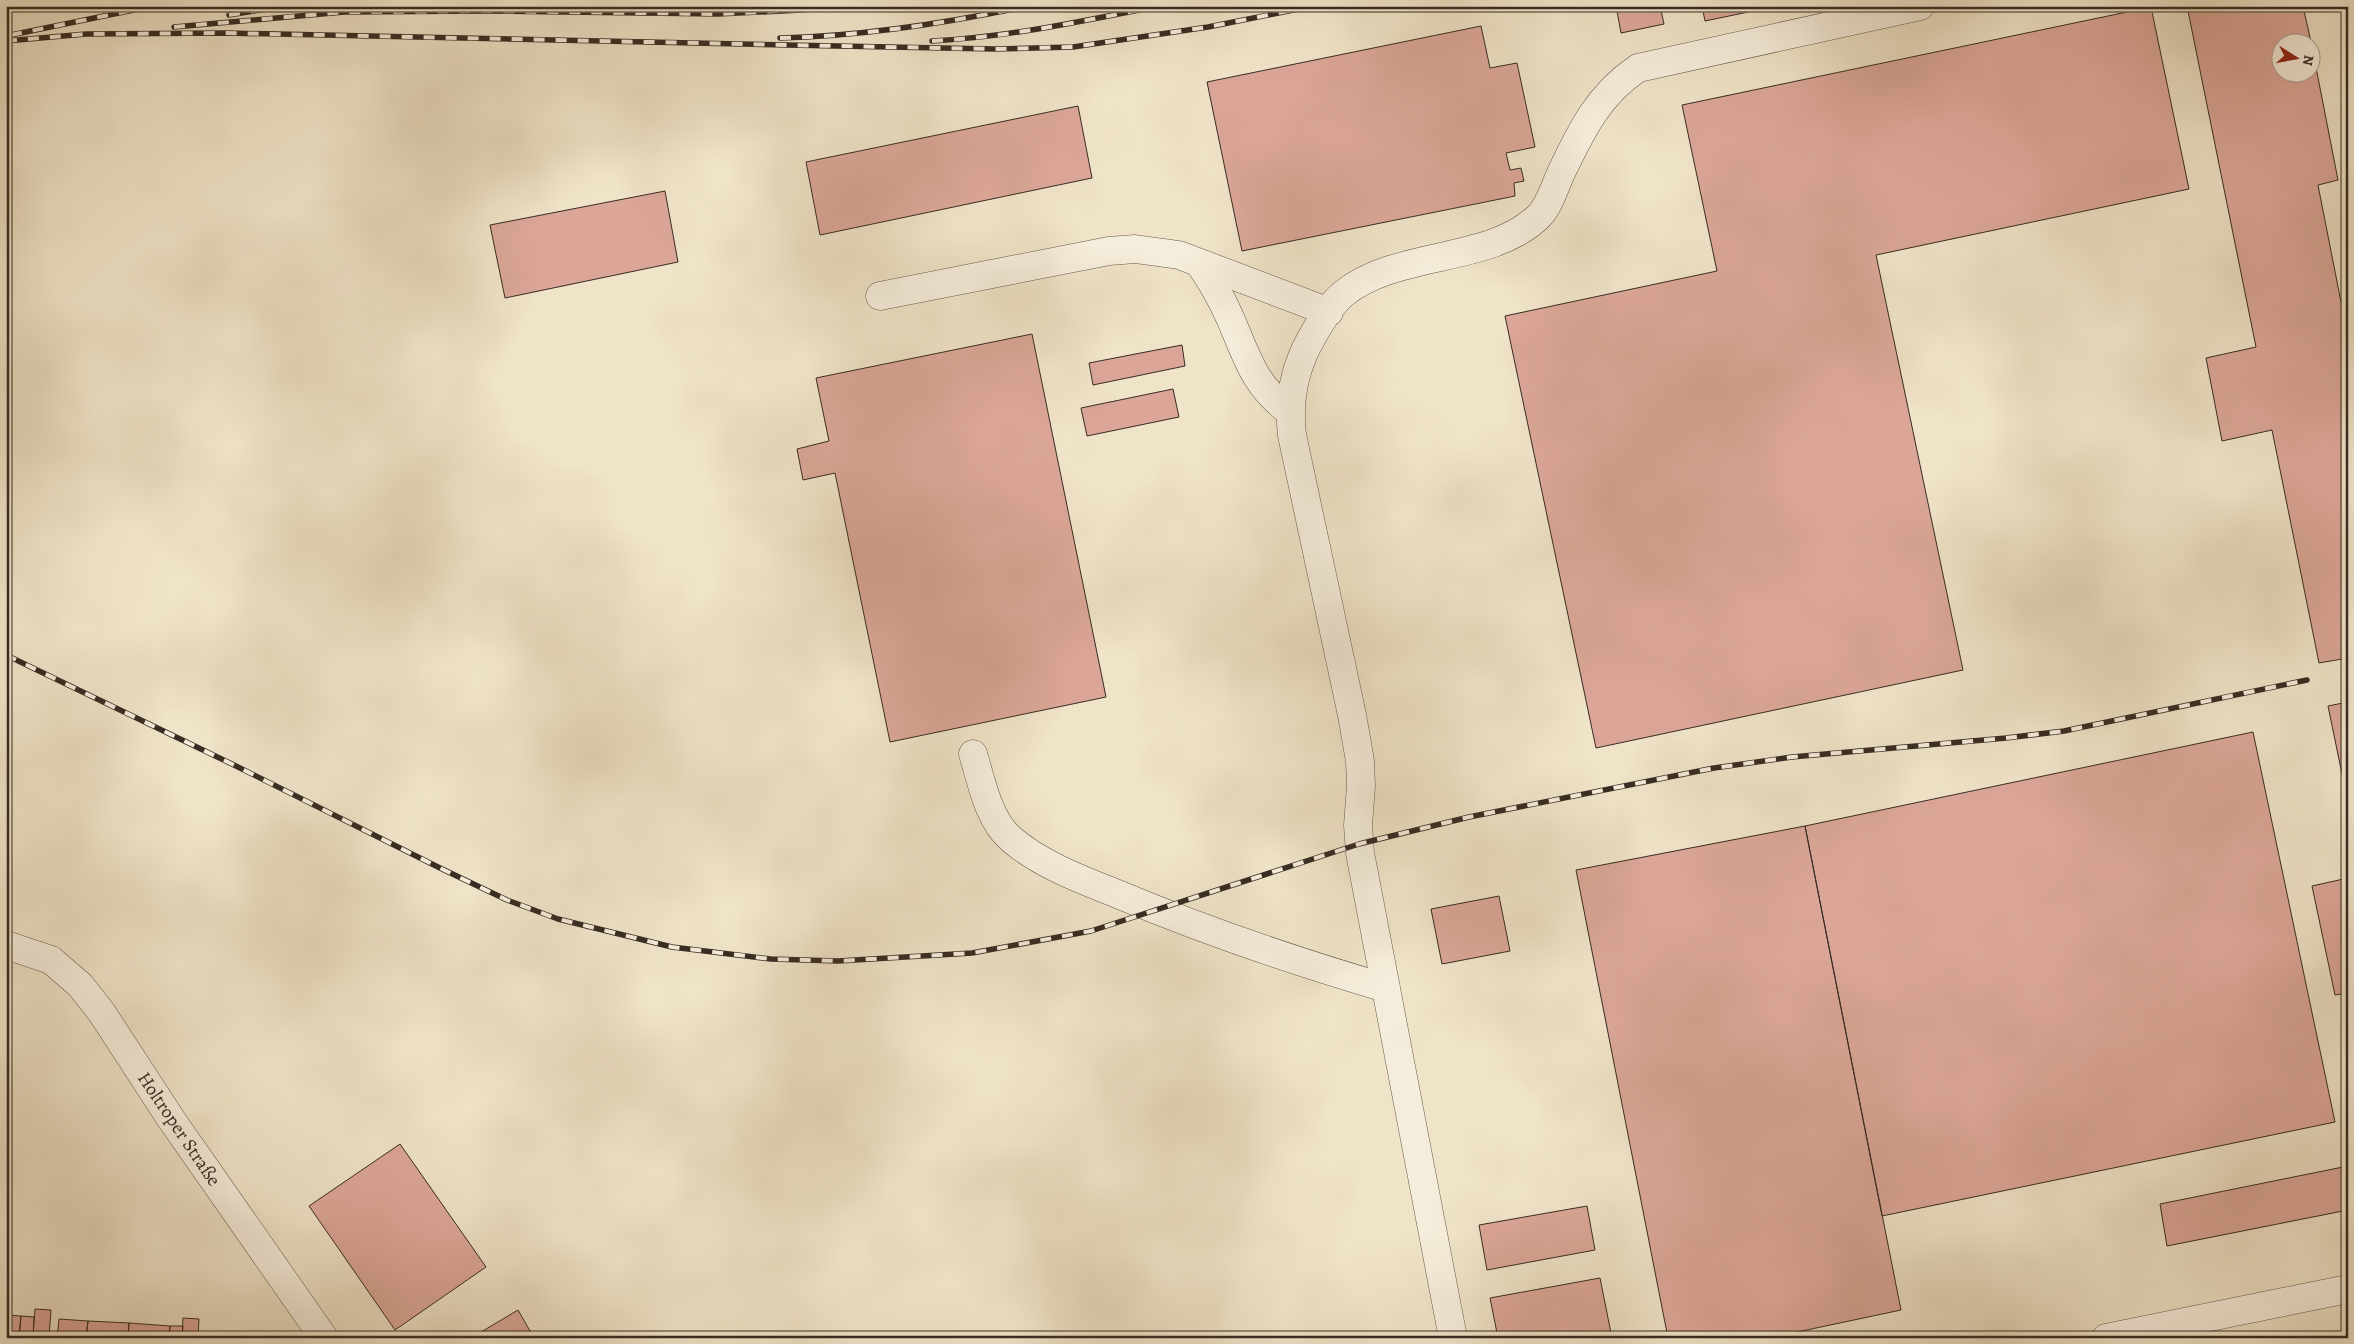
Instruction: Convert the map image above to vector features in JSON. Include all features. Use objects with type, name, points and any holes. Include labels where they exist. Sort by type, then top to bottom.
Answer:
[{"type":"street","points":[[1453,1338],[1360,853],[1358,826],[1362,786],[1360,761],[1292,435],[1289,411],[1298,366],[1318,328],[1342,295],[1373,276],[1420,261],[1491,244],[1515,233],[1539,216],[1597,105],[1619,81],[1638,68],[1920,6]]},
{"type":"street","points":[[880,296],[1109,251],[1136,249],[1179,255],[1329,312]]},
{"type":"street","points":[[1199,263],[1224,304],[1246,357],[1260,384],[1272,399],[1289,411]]},
{"type":"street","points":[[972,754],[997,824],[1011,839],[1029,852],[1077,877],[1158,911],[1296,961],[1386,988]]},
{"type":"street","name":"Holtroper Straße","points":[[10,945],[51,960],[80,985],[102,1013],[171,1120],[324,1338]]},
{"type":"street","points":[[2106,1338],[2348,1289]]},
{"type":"building","points":[[1616,6],[1660,6],[1664,24],[1621,33]]},
{"type":"building","points":[[1702,6],[1777,6],[1705,21]]},
{"type":"building","points":[[2187,6],[2303,6],[2309,32],[2272,32],[2272,82],[2319,82],[2338,180],[2318,185],[2341,302],[2348,301],[2348,658],[2319,663],[2272,430],[2222,441],[2206,358],[2256,347]]},
{"type":"building","points":[[2151,7],[2189,189],[1876,255],[1963,670],[1596,748],[1505,316],[1717,271],[1682,105]]},
{"type":"building","points":[[1481,26],[1490,68],[1517,63],[1535,147],[1506,153],[1510,170],[1521,168],[1524,181],[1514,183],[1515,196],[1242,251],[1207,82]]},
{"type":"building","points":[[1078,106],[1092,178],[820,235],[806,162]]},
{"type":"building","points":[[665,191],[678,262],[505,298],[490,225]]},
{"type":"building","points":[[1032,334],[1106,697],[890,742],[835,473],[803,480],[797,449],[829,441],[816,378]]},
{"type":"building","points":[[1182,345],[1185,366],[1093,385],[1089,363]]},
{"type":"building","points":[[1173,389],[1179,417],[1087,436],[1081,408]]},
{"type":"building","points":[[2348,702],[2348,803],[2328,706]]},
{"type":"building","points":[[2253,732],[2335,1122],[1882,1216],[1805,826]]},
{"type":"building","points":[[1805,826],[1901,1310],[1769,1338],[1668,1338],[1576,870]]},
{"type":"building","points":[[2348,878],[2348,993],[2335,995],[2312,886]]},
{"type":"building","points":[[1499,896],[1510,951],[1442,964],[1431,909]]},
{"type":"building","points":[[400,1144],[486,1267],[395,1330],[309,1206]]},
{"type":"building","points":[[2348,1166],[2348,1210],[2167,1246],[2160,1204]]},
{"type":"building","points":[[1587,1206],[1595,1250],[1487,1270],[1479,1225]]},
{"type":"building","points":[[1600,1278],[1612,1338],[1498,1338],[1490,1298]]},
{"type":"building","points":[[35,1309],[51,1310],[49,1337],[33,1337]]},
{"type":"building","points":[[518,1310],[534,1338],[471,1338]]},
{"type":"building","points":[[6,1315],[21,1316],[19,1338],[6,1338]]},
{"type":"building","points":[[21,1316],[34,1317],[33,1337],[19,1336]]},
{"type":"building","points":[[183,1318],[199,1319],[198,1338],[182,1338]]},
{"type":"building","points":[[59,1319],[88,1321],[86,1338],[57,1338]]},
{"type":"building","points":[[88,1321],[129,1323],[128,1338],[86,1338]]},
{"type":"building","points":[[129,1323],[170,1326],[169,1338],[128,1338]]},
{"type":"building","points":[[170,1326],[183,1326],[182,1338],[169,1338]]},
{"type":"railway","points":[[11,35],[153,6]]},
{"type":"railway","points":[[229,15],[286,6]]},
{"type":"railway","points":[[174,27],[344,12],[487,11],[718,14],[801,10],[838,6]]},
{"type":"railway","points":[[780,38],[842,35],[905,28],[1028,6]]},
{"type":"railway","points":[[932,41],[1018,32],[1159,6]]},
{"type":"railway","points":[[6,41],[86,34],[226,33],[995,49],[1073,47],[1208,27],[1313,6]]},
{"type":"railway","points":[[6,655],[234,765],[440,868],[507,900],[558,919],[672,947],[771,959],[838,961],[972,953],[1091,931],[1359,844],[1469,817],[1714,768],[1792,757],[2064,731],[2307,680]]}]
